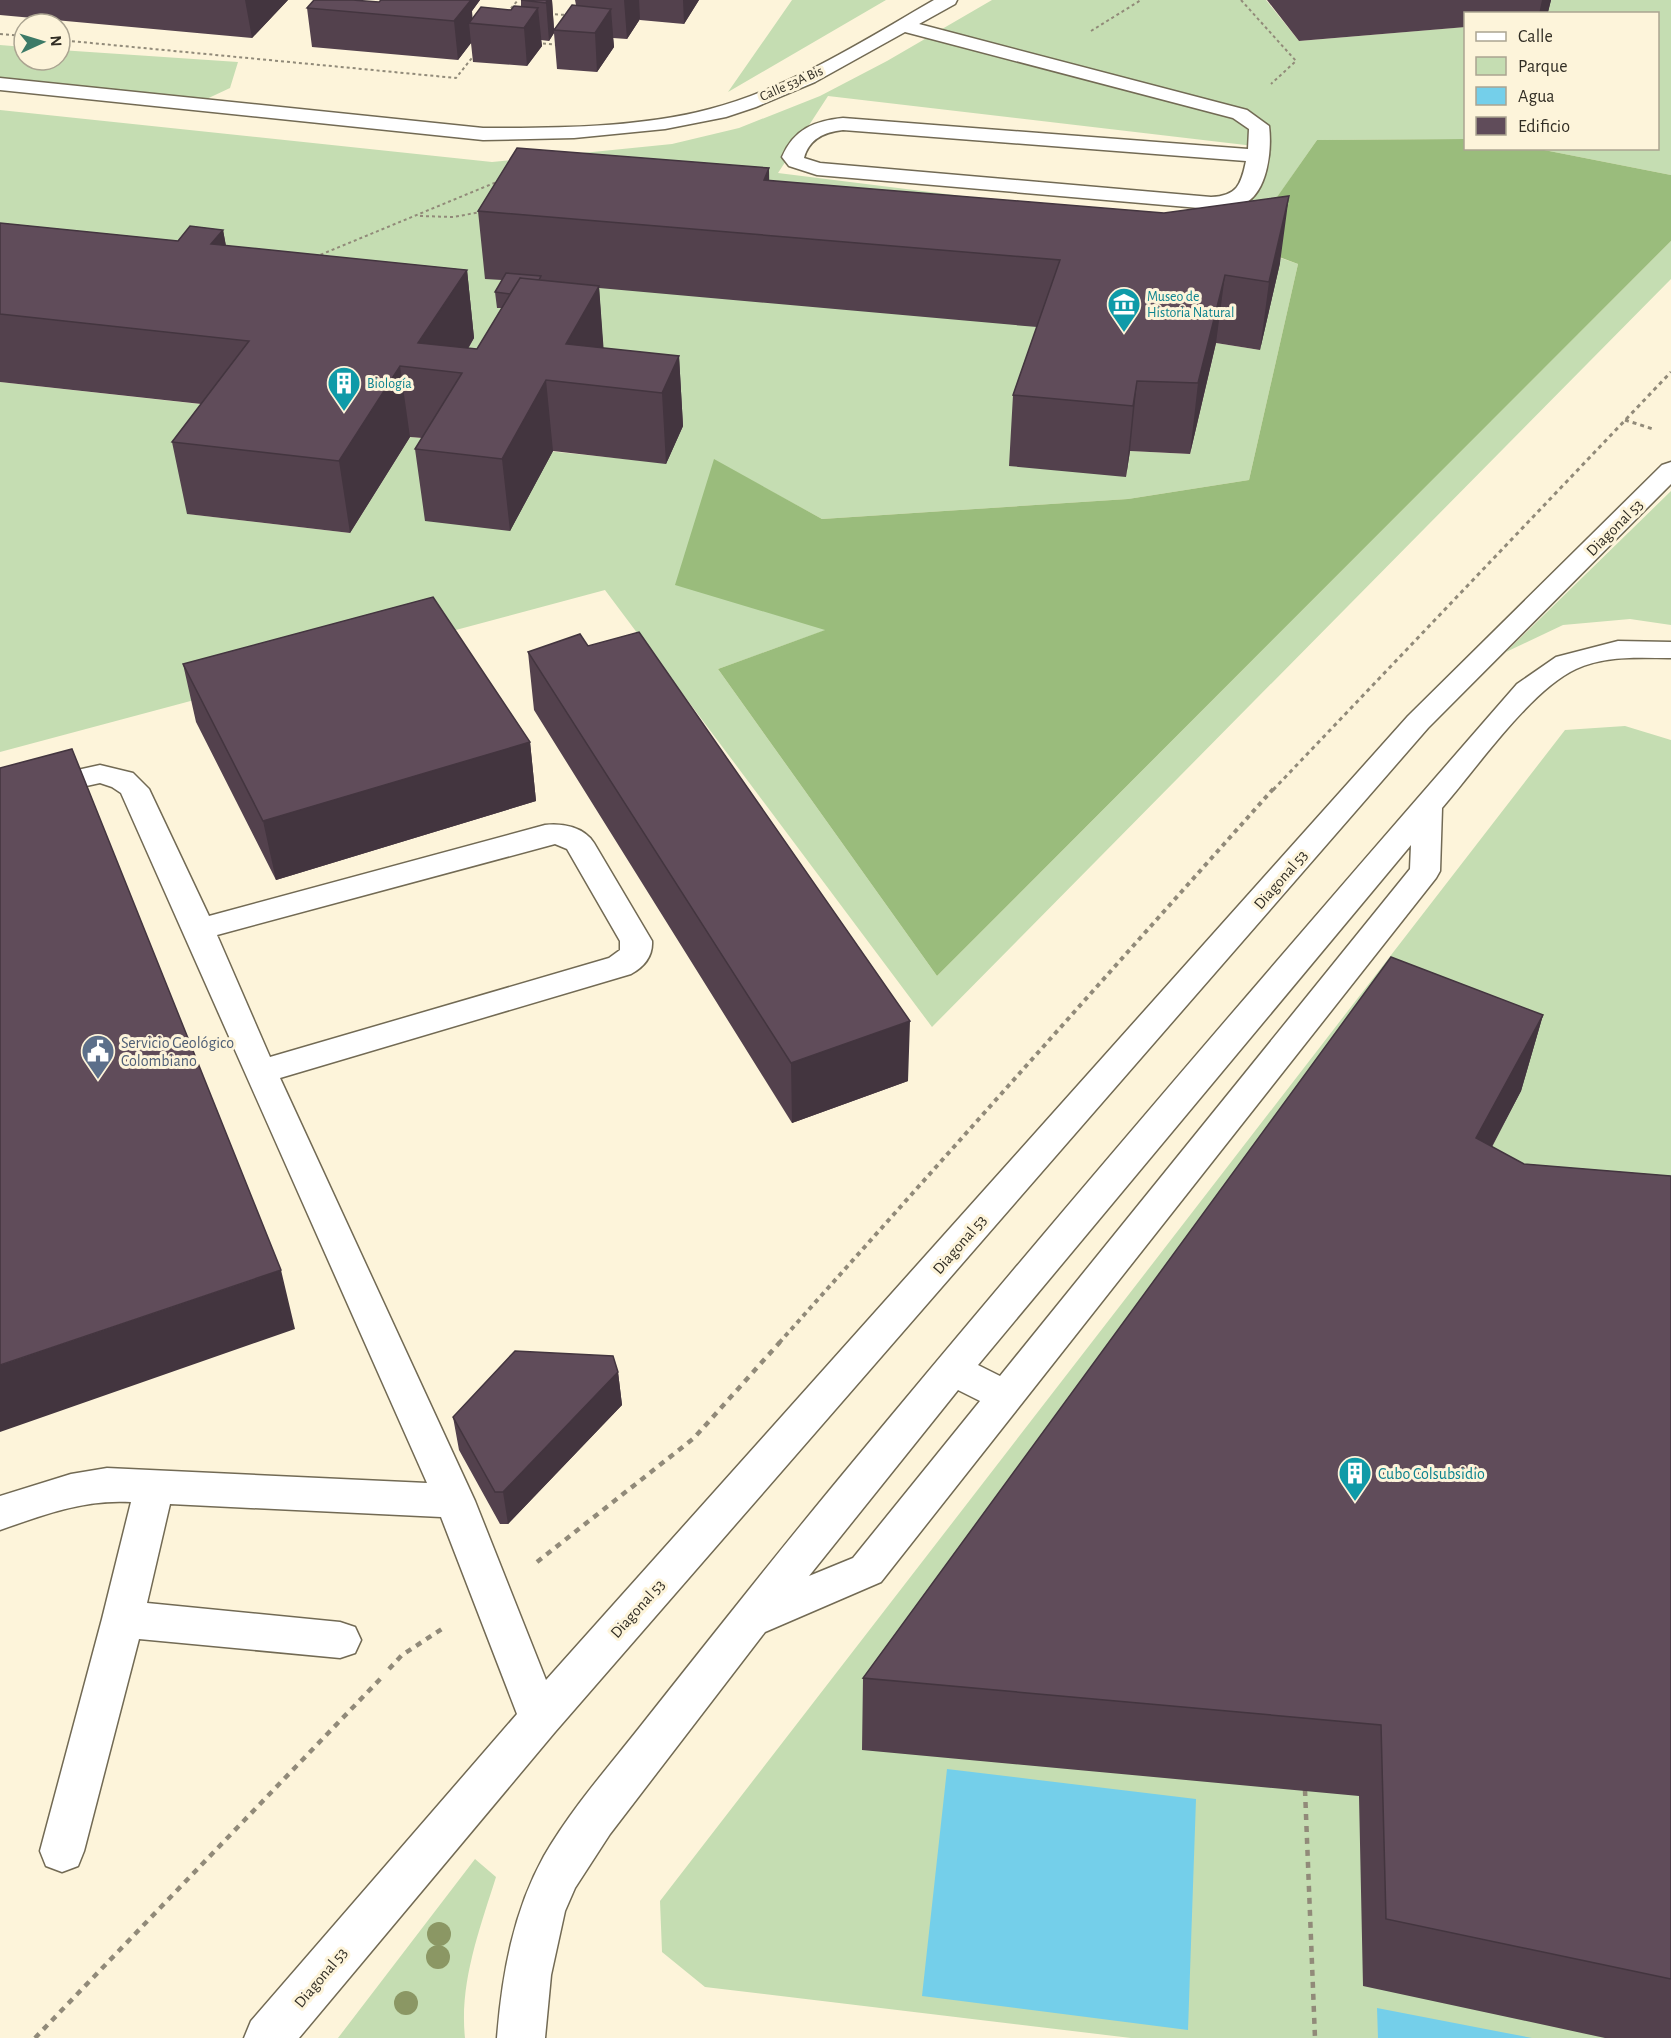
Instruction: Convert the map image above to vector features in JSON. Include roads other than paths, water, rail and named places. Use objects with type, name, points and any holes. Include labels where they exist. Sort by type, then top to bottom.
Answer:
[{"type":"street","name":"Calle 53A Bis","points":[[0,84],[483,134],[548,135],[621,129],[717,113],[775,93],[827,68],[948,0]]},
{"type":"street","points":[[903,26],[1240,114],[1259,126],[1261,133],[1258,156],[1247,191],[1239,198],[1211,203],[817,169],[796,162],[793,157],[806,134],[827,126],[843,124],[1258,156]]},
{"type":"street","name":"Diagonal 53","points":[[268,2038],[540,1718],[1418,722],[1666,451]]},
{"type":"street","points":[[521,2038],[522,2010],[533,1943],[557,1876],[592,1822],[748,1620],[951,1369],[1165,1113],[1527,690],[1566,663],[1618,649],[1671,650]]},
{"type":"street","points":[[0,796],[100,774],[115,776],[127,781],[134,789],[455,1501],[540,1718]]},
{"type":"street","points":[[748,1620],[867,1570],[1425,871],[1427,805]]},
{"type":"street","points":[[199,929],[559,833],[579,843],[636,941],[637,950],[632,960],[620,966],[260,1072]]},
{"type":"street","points":[[1303,951],[1345,972]]},
{"type":"street","points":[[1165,1113],[1219,1130]]},
{"type":"street","points":[[951,1369],[1005,1396]]},
{"type":"street","points":[[0,1513],[62,1492],[88,1486],[125,1484],[455,1501]]},
{"type":"street","points":[[63,1851],[123,1619],[154,1487]]},
{"type":"street","points":[[123,1619],[340,1640]]},
{"type":"water","points":[[947,1769],[1196,1799],[1188,2030],[922,1996]]},
{"type":"water","points":[[1377,2008],[1532,2038],[1378,2038]]},
{"type":"place","name":"Museo de Historia Natural","points":[[1124,333]]},
{"type":"place","name":"Biología","points":[[344,412]]},
{"type":"place","name":"Servicio Geológico Colombiano","points":[[98,1080]]},
{"type":"place","name":"Cubo Colsubsidio","points":[[1355,1502]]}]
